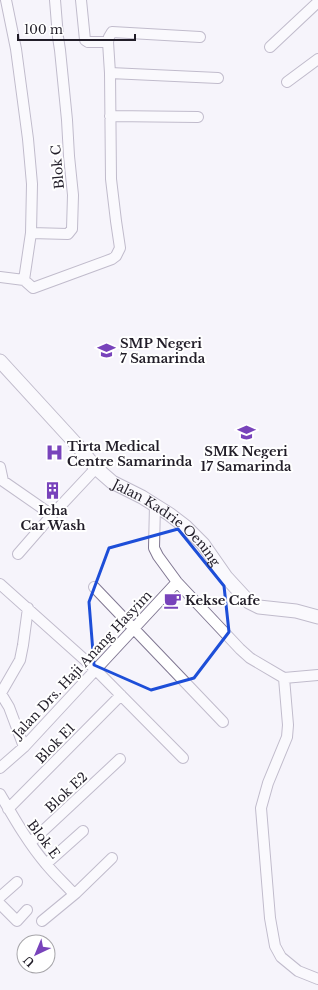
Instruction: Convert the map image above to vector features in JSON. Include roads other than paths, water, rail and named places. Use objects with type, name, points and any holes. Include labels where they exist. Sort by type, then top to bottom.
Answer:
[{"type":"main road","name":"Jalan Kadrie Oening","points":[[0,361],[77,445],[96,468],[112,482],[142,497],[180,523],[203,544],[226,577],[250,602],[259,607],[296,611],[318,617]]},
{"type":"street","points":[[6,0],[16,49],[28,139],[32,184],[31,233],[24,280]]},
{"type":"street","name":"Blok C","points":[[31,233],[68,234],[72,229],[73,195],[55,0]]},
{"type":"street","points":[[81,0],[86,40],[88,42],[108,42]]},
{"type":"street","points":[[270,47],[318,2]]},
{"type":"street","points":[[0,277],[24,280],[33,288],[112,259],[119,252],[120,248],[111,179],[109,37],[112,32],[200,37]]},
{"type":"street","points":[[287,82],[318,58]]},
{"type":"street","points":[[110,73],[218,78]]},
{"type":"street","points":[[110,116],[198,117]]},
{"type":"street","points":[[0,467],[2,482],[52,515]]},
{"type":"street","points":[[18,554],[96,468]]},
{"type":"street","points":[[155,505],[154,548],[158,556],[174,579],[240,650],[250,658],[284,678],[318,675]]},
{"type":"street","name":"Jalan Drs. Haji Anang Hasyim","points":[[0,768],[24,747],[134,628],[174,579]]},
{"type":"street","points":[[0,584],[95,669],[184,758]]},
{"type":"street","points":[[94,587],[223,722]]},
{"type":"street","points":[[24,747],[9,707],[1,693],[20,660],[28,608]]},
{"type":"street","points":[[284,678],[288,725],[287,737],[268,783],[261,808],[270,918],[275,946],[281,956],[298,971],[318,979]]},
{"type":"street","name":"Blok E1","points":[[8,809],[121,695]]},
{"type":"street","name":"Blok E2","points":[[30,843],[120,759]]},
{"type":"street","name":"Blok E","points":[[0,794],[30,843],[46,864],[74,894]]},
{"type":"street","points":[[46,864],[83,831]]},
{"type":"street","points":[[42,921],[74,894],[112,858]]},
{"type":"street","points":[[0,898],[17,882]]},
{"type":"street","points":[[0,904],[17,921],[28,910]]},
{"type":"place","name":"SMP Negeri 7 Samarinda","points":[[107,350]]},
{"type":"place","name":"SMK Negeri 17 Samarinda","points":[[246,432]]},
{"type":"place","name":"Tirta Medical Centre Samarinda","points":[[54,453]]},
{"type":"place","name":"Icha Car Wash","points":[[53,491]]},
{"type":"place","name":"Kekse Cafe","points":[[172,600]]}]
